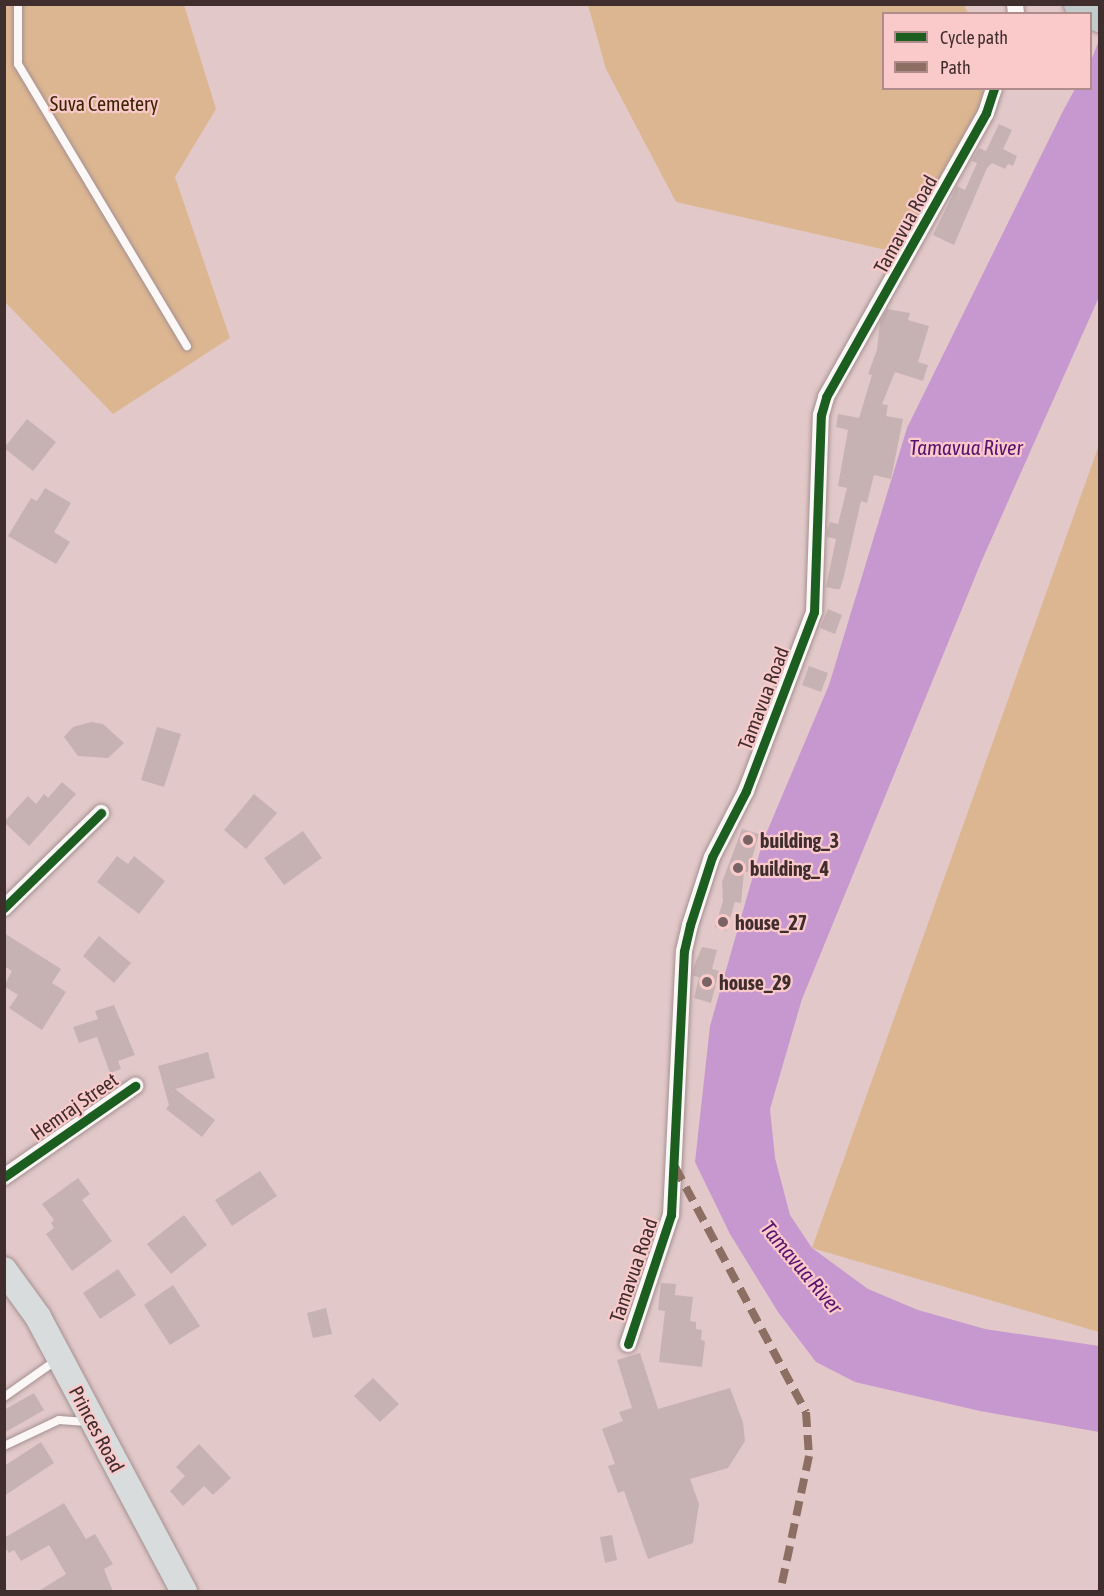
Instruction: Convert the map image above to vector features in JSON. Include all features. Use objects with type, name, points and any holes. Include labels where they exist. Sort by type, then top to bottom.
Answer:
[{"type":"main road","name":"Princes Road","points":[[4,1270],[38,1317],[184,1592]]},
{"type":"street","name":"Tamavua Road","points":[[628,1344],[671,1215],[684,951],[690,926],[711,857],[746,791],[814,612],[821,415],[826,397],[986,113],[993,90]]},
{"type":"street","points":[[4,908],[101,813]]},
{"type":"street","name":"Hemraj Street","points":[[4,1178],[135,1086]]},
{"type":"lane","points":[[18,4],[18,64],[187,346]]},
{"type":"lane","points":[[4,1397],[60,1358]]},
{"type":"lane","points":[[4,1446],[59,1420],[94,1422]]},
{"type":"green space","name":"Suva Cemetery","points":[[5,5],[184,5],[216,109],[175,177],[230,338],[113,414],[5,302]]},
{"type":"green space","points":[[588,5],[964,5],[968,12],[882,12],[882,90],[989,90],[983,110],[895,252],[676,202],[606,69]]},
{"type":"green space","points":[[1099,445],[1099,1332],[812,1248]]},
{"type":"water","name":"Tamavua River","points":[[1099,40],[1099,297],[982,560],[802,999],[770,1109],[775,1158],[790,1215],[812,1248],[868,1289],[918,1310],[985,1329],[1099,1346],[1099,1432],[980,1411],[855,1382],[816,1362],[778,1312],[730,1234],[695,1162],[710,1026],[763,841],[829,685],[907,428],[1074,90],[1092,90],[1092,58]]},
{"type":"building","points":[[999,124],[1012,130],[1003,149],[1017,156],[1013,166],[1008,164],[1005,169],[992,163],[987,168],[954,245],[933,235],[957,186],[965,190],[977,163],[972,161],[979,148],[986,151]]},
{"type":"building","points":[[887,309],[910,313],[908,320],[929,326],[918,362],[928,365],[923,381],[895,372],[882,404],[888,405],[886,416],[903,419],[891,479],[874,475],[867,503],[861,501],[840,589],[835,589],[826,587],[836,539],[827,537],[827,531],[830,522],[838,524],[847,488],[838,486],[848,430],[836,427],[838,414],[859,418],[872,375],[868,374],[877,350],[880,322]]},
{"type":"building","points":[[27,419],[56,442],[33,471],[4,448]]},
{"type":"building","points":[[45,488],[71,503],[54,532],[70,542],[56,564],[8,536],[31,498],[37,501]]},
{"type":"building","points":[[828,609],[842,615],[835,634],[820,628]]},
{"type":"building","points":[[809,666],[828,673],[821,692],[802,685]]},
{"type":"building","points":[[91,722],[103,724],[124,743],[108,758],[78,756],[64,737],[73,727]]},
{"type":"building","points":[[157,727],[181,734],[164,787],[141,780]]},
{"type":"building","points":[[62,782],[76,794],[29,846],[4,822],[28,796],[36,804],[44,794],[48,798]]},
{"type":"building","points":[[254,794],[277,813],[246,849],[224,830]]},
{"type":"building","points":[[742,829],[759,834],[748,872],[744,872],[741,903],[735,902],[726,931],[715,927],[723,901],[722,882]]},
{"type":"building","points":[[303,831],[322,858],[284,885],[264,858]]},
{"type":"building","points":[[117,856],[128,864],[134,856],[165,881],[139,914],[97,882]]},
{"type":"building","points":[[4,933],[61,969],[52,983],[66,992],[42,1030],[9,1008],[18,995],[4,986],[12,971],[4,966]]},
{"type":"building","points":[[99,936],[131,963],[114,983],[83,956]]},
{"type":"building","points":[[702,947],[717,950],[712,969],[719,971],[711,1003],[694,998],[699,977],[693,976],[694,966]]},
{"type":"building","points":[[114,1005],[135,1055],[118,1061],[121,1069],[110,1073],[97,1037],[79,1043],[73,1027],[98,1019],[95,1011]]},
{"type":"building","points":[[208,1052],[215,1078],[175,1089],[215,1120],[202,1137],[166,1109],[169,1105],[158,1066]]},
{"type":"building","points":[[260,1171],[277,1196],[232,1226],[215,1200]]},
{"type":"building","points":[[78,1178],[90,1194],[82,1200],[112,1241],[72,1271],[46,1234],[54,1228],[51,1223],[54,1220],[42,1204]]},
{"type":"building","points":[[184,1215],[207,1245],[171,1274],[147,1244]]},
{"type":"building","points":[[118,1269],[136,1295],[100,1319],[83,1293]]},
{"type":"building","points":[[661,1283],[676,1284],[675,1295],[693,1297],[690,1321],[696,1322],[696,1329],[702,1330],[701,1340],[705,1341],[702,1367],[659,1362],[665,1311],[658,1310]]},
{"type":"building","points":[[173,1285],[200,1326],[170,1345],[144,1305]]},
{"type":"building","points":[[326,1308],[332,1334],[313,1338],[307,1313]]},
{"type":"building","points":[[640,1353],[658,1409],[730,1388],[743,1422],[745,1441],[728,1468],[690,1479],[699,1504],[693,1543],[648,1559],[624,1491],[618,1493],[608,1466],[615,1464],[602,1429],[623,1421],[619,1412],[632,1408],[617,1360]]},
{"type":"building","points":[[373,1378],[399,1404],[380,1422],[354,1396]]},
{"type":"building","points":[[34,1393],[44,1410],[4,1433],[4,1410]]},
{"type":"building","points":[[41,1442],[54,1463],[4,1496],[4,1466]]},
{"type":"building","points":[[199,1444],[231,1478],[213,1495],[204,1486],[183,1506],[170,1491],[185,1476],[176,1467]]},
{"type":"building","points":[[64,1503],[86,1539],[95,1534],[113,1564],[104,1569],[113,1592],[37,1592],[66,1574],[49,1545],[21,1561],[14,1550],[9,1553],[4,1546],[4,1538]]},
{"type":"building","points":[[612,1535],[617,1560],[605,1563],[600,1537]]},
{"type":"marked path","points":[[675,1167],[806,1412],[809,1456],[780,1592]]},
{"type":"cycle path","points":[[628,1344],[671,1215],[684,951],[690,925],[712,857],[746,791],[814,612],[821,415],[826,397],[986,113],[993,90]]},
{"type":"cycle path","points":[[4,908],[101,813]]},
{"type":"cycle path","points":[[4,1177],[135,1086]]},
{"type":"place","name":"building_3","points":[[748,840]]},
{"type":"place","name":"building_4","points":[[738,868]]},
{"type":"place","name":"house_27","points":[[723,922]]},
{"type":"place","name":"house_29","points":[[707,982]]}]
